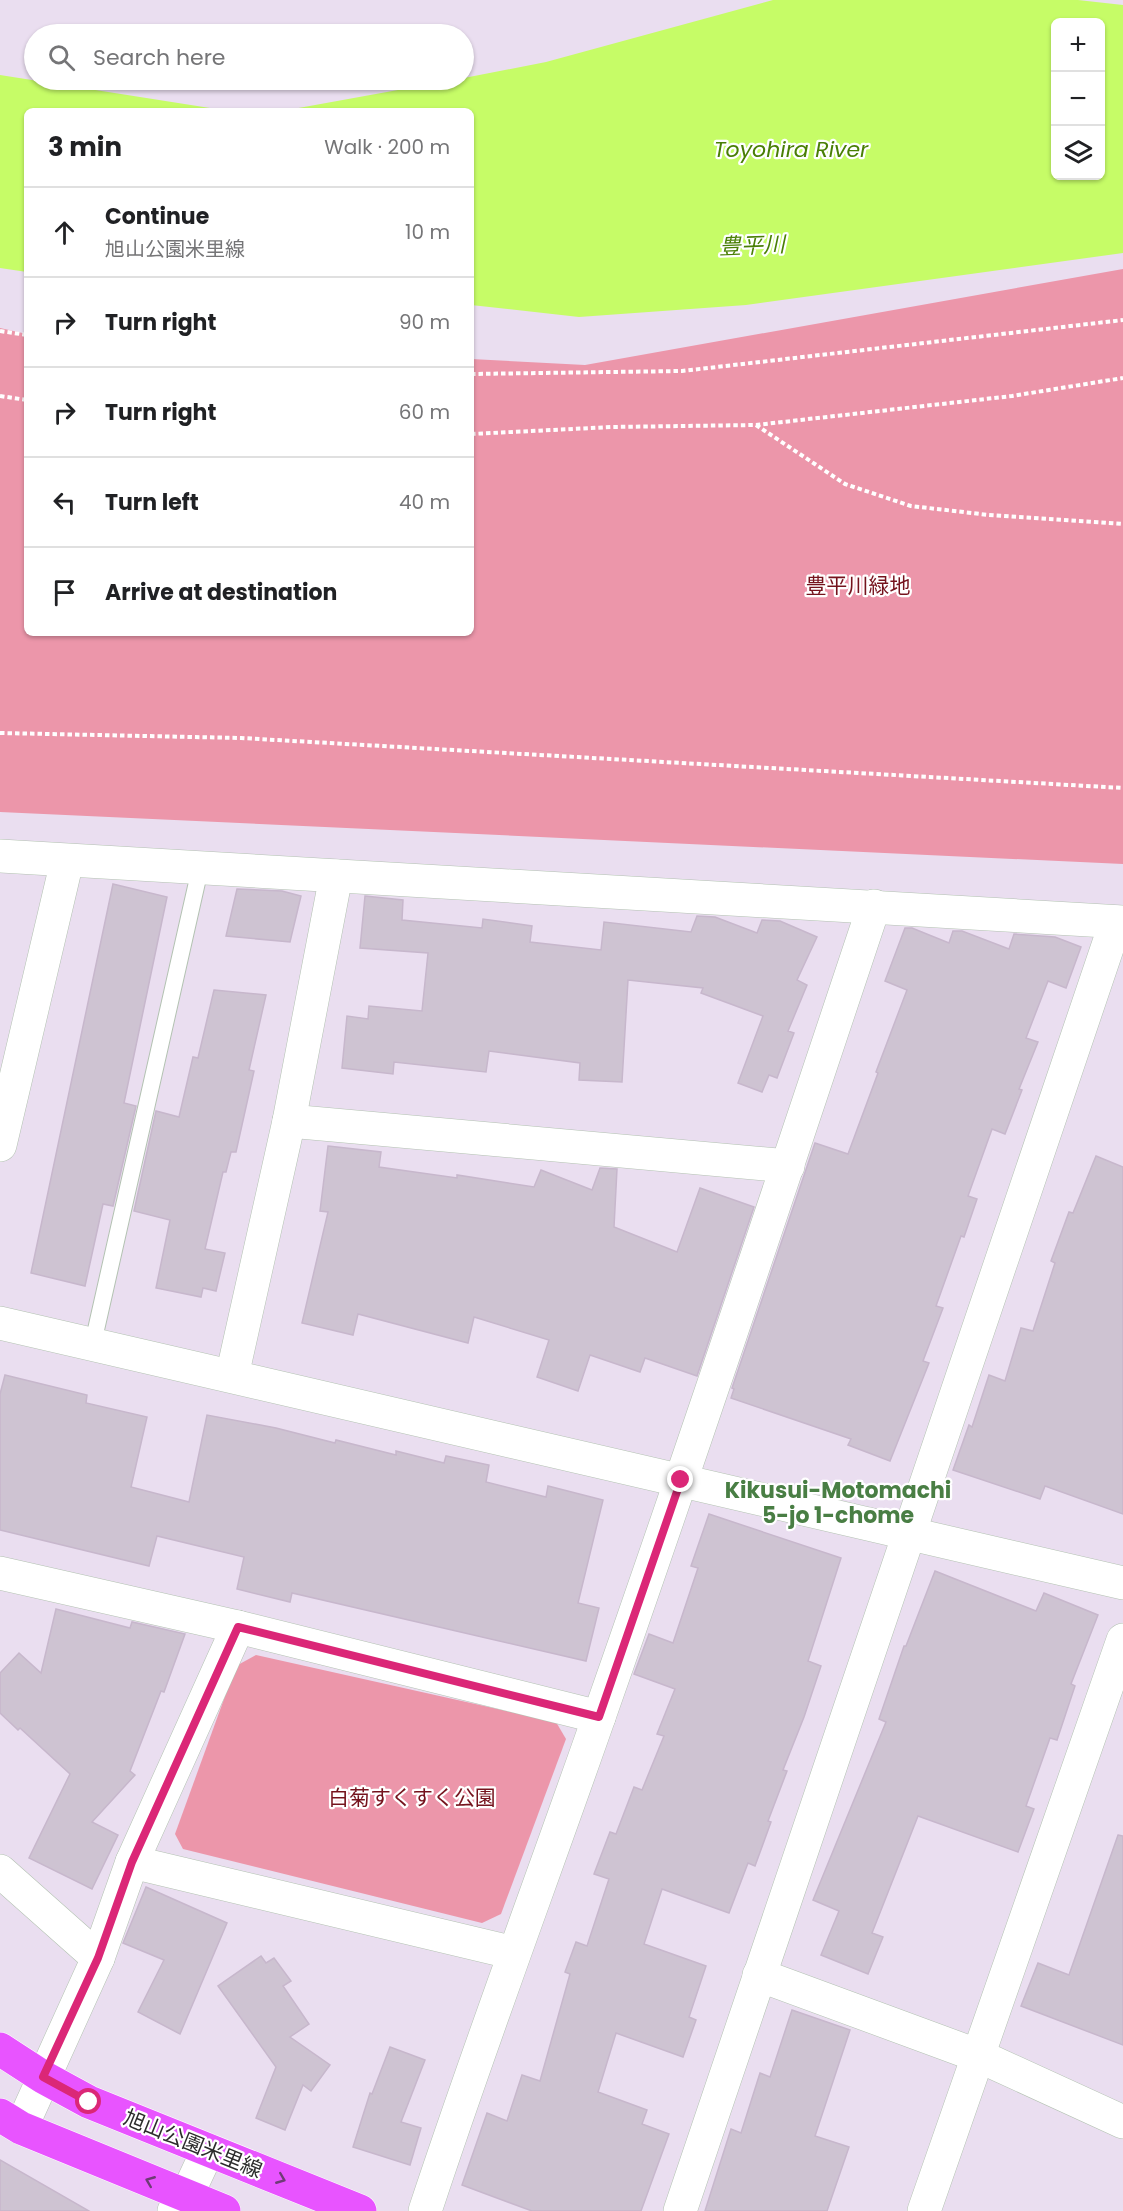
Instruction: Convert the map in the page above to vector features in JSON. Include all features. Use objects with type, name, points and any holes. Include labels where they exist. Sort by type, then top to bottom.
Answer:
[{"type":"main road","name":"旭山公園米里線","points":[[0,2049],[43,2077],[89,2102],[360,2211]]},
{"type":"main road","points":[[10,2121],[181,2203],[224,2211]]},
{"type":"street","points":[[0,856],[1119,922],[908,1534],[680,2211]]},
{"type":"street","points":[[0,1145],[67,861]]},
{"type":"street","points":[[232,1376],[289,1121],[336,876]]},
{"type":"street","points":[[425,2211],[681,1480],[874,906]]},
{"type":"street","points":[[289,1121],[788,1166]]},
{"type":"street","points":[[0,1323],[1123,1582]]},
{"type":"street","points":[[0,1573],[238,1627],[599,1717]]},
{"type":"street","points":[[10,2121],[43,2077],[98,1958],[132,1862],[238,1627]]},
{"type":"street","points":[[924,2211],[1123,1640]]},
{"type":"street","points":[[132,1862],[514,1953]]},
{"type":"street","points":[[0,1870],[98,1958]]},
{"type":"street","points":[[759,1975],[979,2056],[1123,2122]]},
{"type":"street","points":[[181,2203],[208,2150]]},
{"type":"lane","points":[[93,1343],[200,869]]},
{"type":"path","points":[[474,374],[682,371],[1123,320]]},
{"type":"path","points":[[0,331],[24,335]]},
{"type":"path","points":[[474,434],[611,427],[756,425],[1012,396],[1123,378]]},
{"type":"path","points":[[0,396],[24,400]]},
{"type":"path","points":[[756,425],[845,484],[911,506],[989,515],[1123,524]]},
{"type":"path","points":[[0,733],[242,738],[1123,788]]},
{"type":"green space","name":"豊平川緑地","points":[[1123,269],[1123,864],[0,812],[0,328],[24,333],[24,636],[474,636],[474,359],[585,365]]},
{"type":"green space","name":"白菊すくすく公園","points":[[256,1655],[556,1722],[566,1739],[501,1914],[482,1923],[183,1849],[175,1834],[236,1666]]},
{"type":"water","name":"Toyohira River","points":[[773,0],[1078,0],[1123,5],[1123,253],[746,305],[579,317],[474,305],[474,108],[299,108],[398,90],[474,90],[474,76],[546,62]]},
{"type":"water","points":[[0,75],[24,79],[24,90],[95,90],[210,108],[24,108],[24,272],[0,268]]},
{"type":"building","points":[[113,884],[167,897],[124,1103],[136,1106],[113,1206],[103,1204],[85,1286],[31,1273]]},
{"type":"building","points":[[237,889],[282,891],[301,896],[290,942],[226,936]]},
{"type":"building","points":[[365,896],[403,900],[402,920],[482,928],[483,919],[532,926],[530,942],[601,950],[604,922],[691,932],[697,916],[715,917],[757,933],[762,920],[780,921],[817,937],[797,980],[807,985],[788,1031],[794,1033],[777,1078],[769,1075],[762,1092],[738,1083],[763,1016],[701,993],[703,988],[628,980],[622,1082],[579,1080],[580,1063],[489,1051],[486,1072],[394,1062],[393,1074],[342,1068],[347,1016],[368,1019],[369,1006],[422,1011],[428,953],[360,948]]},
{"type":"building","points":[[905,928],[912,928],[949,943],[953,931],[962,931],[1009,949],[1014,934],[1055,937],[1081,947],[1066,988],[1048,981],[1026,1038],[1038,1042],[1019,1089],[1022,1090],[1005,1134],[992,1129],[968,1196],[977,1199],[936,1306],[943,1308],[923,1361],[929,1363],[890,1461],[848,1445],[851,1439],[731,1398],[734,1389],[732,1388],[815,1143],[848,1154],[878,1073],[876,1072],[907,990],[885,981]]},
{"type":"building","points":[[214,990],[266,995],[249,1070],[254,1071],[236,1152],[231,1152],[226,1172],[223,1172],[205,1249],[225,1253],[216,1291],[203,1288],[201,1297],[156,1288],[170,1220],[134,1211],[156,1111],[179,1117],[193,1057],[198,1058]]},
{"type":"building","points":[[328,1146],[381,1152],[379,1167],[457,1178],[457,1175],[534,1187],[541,1170],[592,1190],[600,1168],[617,1169],[614,1227],[677,1252],[700,1188],[754,1207],[697,1376],[645,1358],[640,1372],[590,1355],[578,1391],[537,1377],[549,1340],[474,1317],[468,1343],[358,1314],[353,1335],[302,1323],[328,1212],[320,1211]]},
{"type":"building","points":[[1096,1156],[1123,1167],[1123,1514],[1045,1486],[1040,1499],[953,1470],[969,1425],[972,1427],[989,1375],[1005,1381],[1021,1328],[1033,1331],[1055,1263],[1051,1261],[1069,1212],[1073,1213]]},
{"type":"building","points":[[5,1375],[87,1395],[86,1403],[147,1417],[131,1487],[189,1502],[207,1415],[276,1428],[335,1443],[336,1440],[396,1455],[396,1451],[444,1463],[446,1456],[489,1465],[486,1482],[546,1497],[548,1486],[603,1500],[578,1603],[599,1608],[586,1661],[292,1593],[290,1602],[237,1589],[244,1557],[157,1536],[149,1566],[0,1530],[0,1394]]},
{"type":"building","points":[[709,1514],[841,1558],[808,1661],[821,1666],[783,1770],[787,1771],[768,1821],[771,1822],[755,1866],[748,1863],[729,1913],[662,1889],[644,1944],[706,1966],[689,2017],[696,2020],[683,2057],[616,2033],[598,2092],[647,2110],[642,2124],[669,2134],[641,2211],[532,2211],[462,2185],[487,2113],[507,2121],[522,2075],[540,2081],[570,1974],[565,1972],[576,1942],[587,1946],[609,1879],[594,1874],[610,1832],[616,1834],[634,1787],[642,1790],[664,1736],[657,1734],[675,1689],[634,1674],[649,1634],[673,1643],[698,1568],[691,1566]]},
{"type":"building","points":[[935,1571],[1036,1611],[1044,1593],[1098,1615],[1071,1684],[1075,1686],[1057,1740],[1050,1738],[1026,1806],[1034,1809],[1018,1852],[918,1816],[872,1933],[883,1937],[868,1974],[821,1955],[839,1911],[813,1900],[886,1722],[879,1719],[904,1646],[906,1646]]},
{"type":"building","points":[[56,1609],[130,1628],[132,1622],[185,1634],[164,1692],[161,1691],[130,1771],[135,1775],[92,1822],[118,1835],[92,1889],[29,1858],[70,1774],[20,1728],[18,1730],[0,1713],[0,1673],[19,1653],[41,1673]]},
{"type":"building","points":[[1118,1835],[1123,1836],[1123,2045],[1021,2006],[1038,1963],[1069,1975]]},
{"type":"building","points":[[146,1887],[227,1923],[180,2034],[138,2012],[164,1960],[123,1943]]},
{"type":"building","points":[[261,1956],[266,1963],[274,1958],[291,1981],[283,1986],[309,2024],[290,2037],[330,2065],[311,2091],[303,2085],[285,2130],[256,2118],[276,2067],[218,1986]]},
{"type":"building","points":[[792,2010],[850,2030],[815,2136],[849,2147],[827,2211],[705,2211],[731,2129],[741,2133],[760,2073],[770,2077]]},
{"type":"building","points":[[390,2047],[425,2060],[401,2122],[421,2128],[410,2165],[353,2147],[370,2093],[372,2094]]},
{"type":"building","points":[[0,2160],[89,2211],[0,2211]]},
{"type":"district","name":"Kikusui-Motomachi 5-jo 1-chome","points":[[838,1502]]},
{"type":"route","points":[[89,2102],[43,2077],[98,1958],[132,1862],[238,1627],[599,1717],[681,1480]]},
{"type":"water label","name":"豊平川","points":[[752,245]]}]
